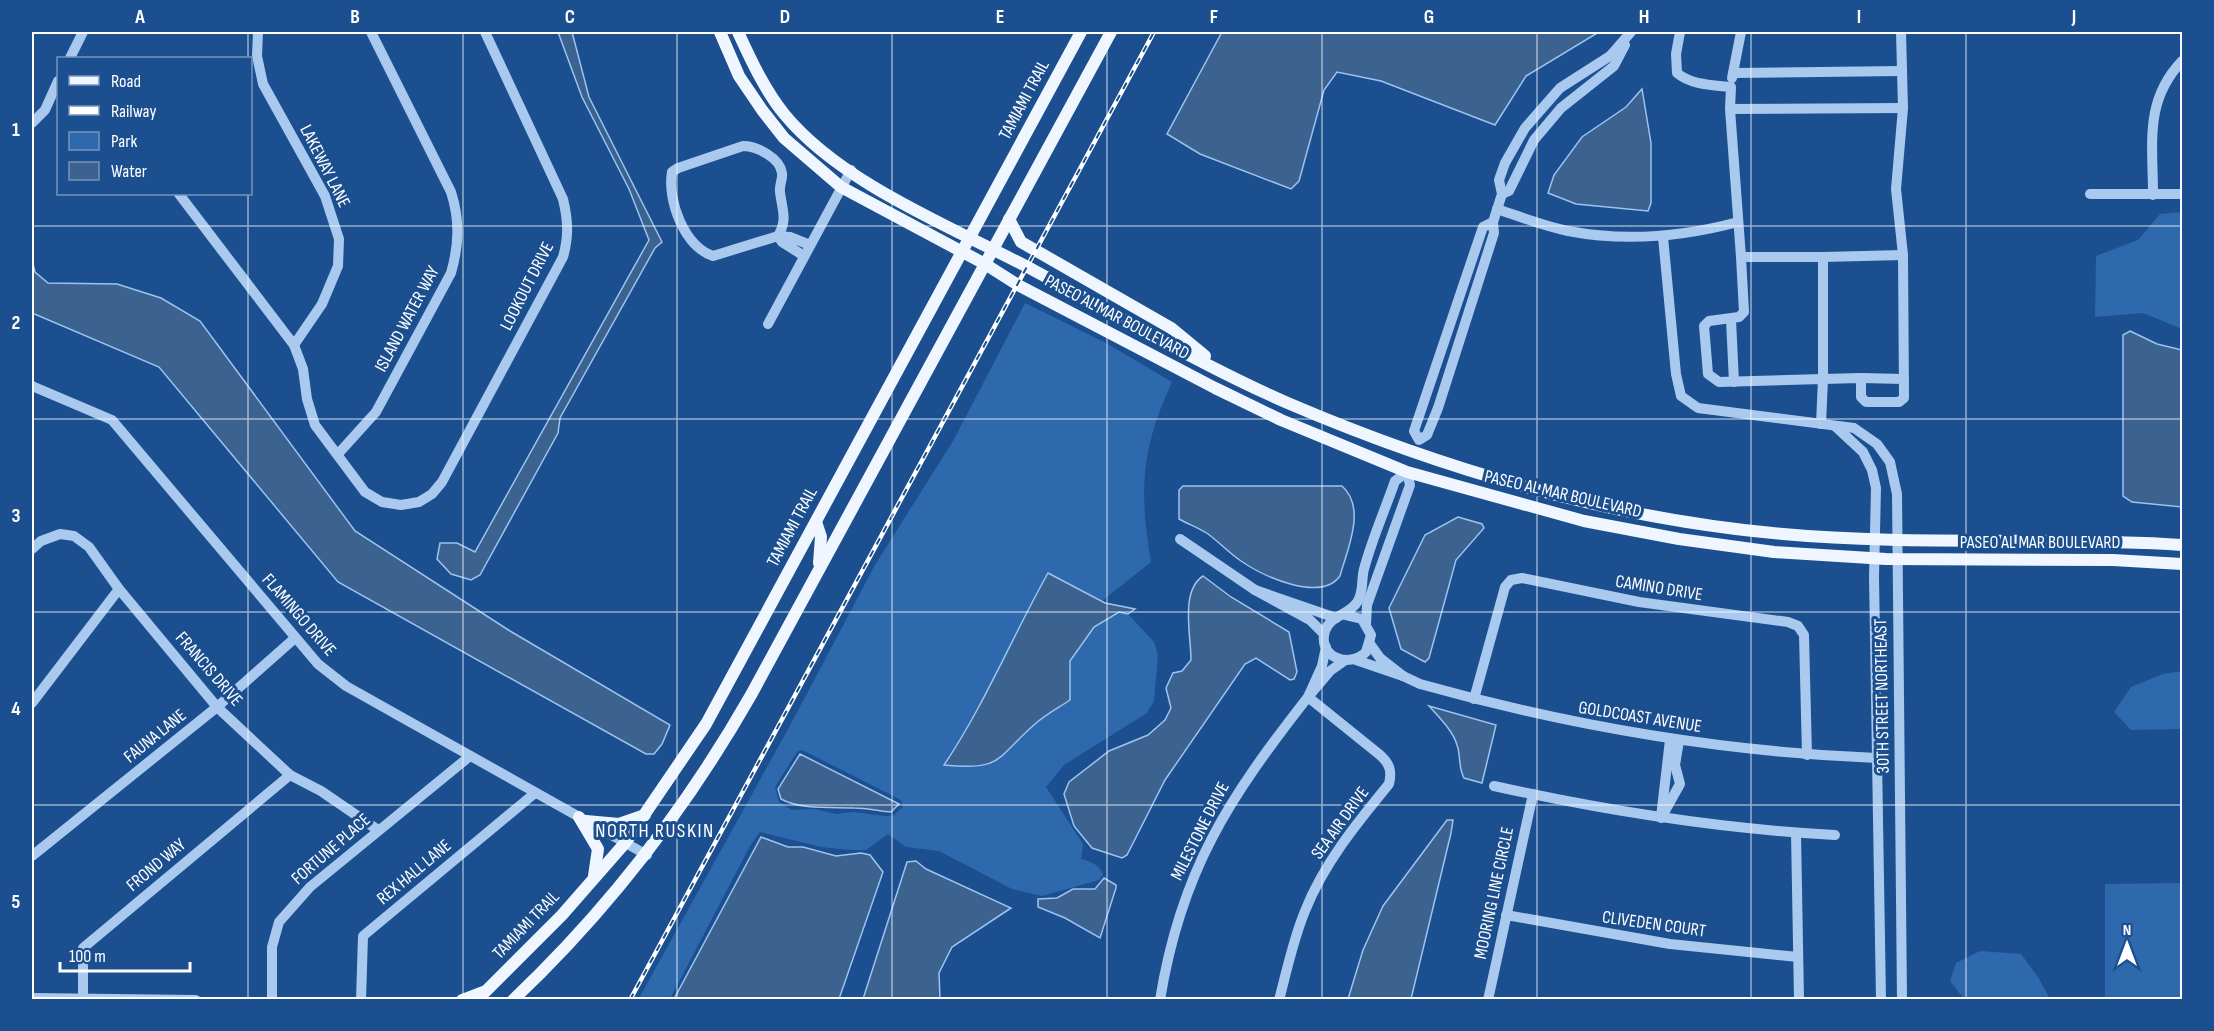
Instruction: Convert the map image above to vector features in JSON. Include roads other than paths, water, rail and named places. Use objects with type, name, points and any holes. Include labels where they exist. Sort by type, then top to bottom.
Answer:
[{"type":"main road","name":"PASEO AL MAR BOULEVARD","points":[[720,32],[739,76],[762,110],[784,138],[841,187],[962,251],[1018,285],[1215,388],[1281,420],[1407,472],[1584,521],[1679,539],[1774,552],[1875,559],[2113,560],[2182,564]]},
{"type":"main road","name":"PASEO AL MAR BOULEVARD","points":[[738,32],[784,114],[816,145],[851,170],[992,251],[1027,267],[1224,372],[1288,403],[1414,453],[1490,478],[1631,512],[1781,534],[1897,541],[2111,540],[2182,544]]},
{"type":"main road","name":"TAMIAMI TRAIL","points":[[477,999],[591,883],[625,843],[646,815],[705,724],[1081,32]]},
{"type":"main road","points":[[513,999],[607,904],[647,855],[727,737],[1111,32]]},
{"type":"main road","points":[[1009,219],[1021,242],[1171,328],[1224,372]]},
{"type":"main road","points":[[816,522],[821,537],[818,570]]},
{"type":"main road","points":[[583,819],[619,824],[646,815]]},
{"type":"main road","points":[[583,819],[598,849],[598,859],[591,883]]},
{"type":"main road","points":[[462,999],[487,990]]},
{"type":"street","points":[[70,57],[83,32]]},
{"type":"street","name":"LAKEWAY LANE","points":[[258,32],[257,56],[263,84],[325,196],[339,239],[338,266],[322,304],[294,345]]},
{"type":"street","name":"ISLAND WATER WAY","points":[[338,454],[376,412],[451,273],[457,250],[456,208],[451,192],[371,32]]},
{"type":"street","name":"LOOKOUT DRIVE","points":[[338,454],[365,492],[382,502],[401,505],[419,502],[432,494],[442,482],[563,257],[568,239],[568,220],[563,199],[485,32]]},
{"type":"street","points":[[1502,194],[1509,191],[1534,140],[1561,108],[1614,66],[1632,32]]},
{"type":"street","points":[[1493,222],[1483,227],[1454,310],[1414,431],[1419,440],[1427,435],[1438,408],[1494,233],[1493,222],[1502,194],[1499,180],[1505,163],[1525,128],[1560,88],[1610,56],[1632,32]]},
{"type":"street","points":[[1680,32],[1676,54],[1677,73],[1684,79],[1731,87]]},
{"type":"street","points":[[1741,32],[1733,73],[1730,109],[1744,312],[1731,320],[1709,321],[1704,326],[1708,374],[1719,382],[1904,379]]},
{"type":"street","points":[[1861,378],[1861,397],[1870,402],[1903,401],[1903,255],[1896,189],[1903,108],[1901,32]]},
{"type":"street","points":[[2153,195],[2153,120],[2158,96],[2182,61]]},
{"type":"street","points":[[1733,73],[1902,71]]},
{"type":"street","points":[[32,123],[45,110],[57,83]]},
{"type":"street","points":[[1730,109],[1903,108]]},
{"type":"street","points":[[778,236],[785,225],[780,193],[782,176],[780,168],[763,149],[753,146],[739,147],[672,172],[670,191],[679,216],[694,243],[704,253],[713,256],[778,236],[790,237],[810,245]]},
{"type":"street","points":[[768,324],[851,170]]},
{"type":"street","points":[[2090,194],[2182,194]]},
{"type":"street","points":[[180,195],[294,345],[303,369],[307,399],[315,425],[338,454]]},
{"type":"street","points":[[1497,209],[1568,230],[1621,236],[1663,237],[1738,222]]},
{"type":"street","points":[[778,236],[782,242],[804,256]]},
{"type":"street","name":"30TH STREET NORTHEAST","points":[[1663,237],[1676,374],[1682,396],[1698,408],[1854,428],[1877,444],[1890,462],[1896,484],[1902,999]]},
{"type":"street","points":[[1741,257],[1903,255]]},
{"type":"street","points":[[1821,424],[1824,257]]},
{"type":"street","points":[[1731,320],[1734,382]]},
{"type":"street","name":"FLAMINGO DRIVE","points":[[32,386],[112,420],[295,638],[318,664],[346,686],[647,855]]},
{"type":"street","name":"30TH STREET NORTHEAST","points":[[1835,425],[1863,452],[1872,470],[1876,488],[1881,999]]},
{"type":"street","points":[[1255,590],[1340,616],[1357,616],[1366,624],[1371,635],[1366,652],[1356,660],[1344,661],[1333,656],[1326,647],[1324,634],[1329,623],[1340,616],[1358,602],[1363,588],[1364,571],[1395,481],[1407,472],[1414,453]]},
{"type":"street","points":[[1366,624],[1367,605],[1410,485],[1407,472]]},
{"type":"street","name":"FRANCIS DRIVE","points":[[32,549],[41,541],[60,534],[74,536],[90,547],[118,589],[217,707],[290,775],[321,791],[378,830]]},
{"type":"street","points":[[1180,539],[1255,590],[1310,620],[1324,634]]},
{"type":"street","name":"CAMINO DRIVE","points":[[1474,699],[1504,587],[1511,580],[1522,578],[1639,602],[1788,622],[1798,626],[1804,635],[1807,755]]},
{"type":"street","points":[[32,703],[118,589]]},
{"type":"street","name":"FAUNA LANE","points":[[32,856],[217,707],[295,638]]},
{"type":"street","name":"GOLDCOAST AVENUE","points":[[1370,644],[1380,658],[1403,676]]},
{"type":"street","name":"MILESTONE DRIVE","points":[[1308,697],[1322,666],[1326,647]]},
{"type":"street","name":"GOLDCOAST AVENUE","points":[[1356,660],[1420,684],[1562,721],[1674,740],[1807,755],[1877,758]]},
{"type":"street","name":"MILESTONE DRIVE","points":[[1160,999],[1180,908],[1200,858],[1249,774],[1308,697],[1330,671],[1344,661]]},
{"type":"street","name":"SEA AIR DRIVE","points":[[1279,999],[1292,947],[1305,909],[1349,833],[1389,784],[1391,774],[1388,763],[1380,755],[1308,697]]},
{"type":"street","points":[[1661,818],[1674,740]]},
{"type":"street","name":"FORTUNE PLACE","points":[[272,999],[272,947],[279,922],[310,887],[470,756]]},
{"type":"street","name":"FROND WAY","points":[[83,999],[83,948],[290,775]]},
{"type":"street","points":[[1494,786],[1661,818],[1834,835]]},
{"type":"street","name":"REX HALL LANE","points":[[361,999],[363,936],[536,793]]},
{"type":"street","name":"MOORING LINE CIRCLE","points":[[1488,999],[1533,795]]},
{"type":"street","points":[[1796,833],[1798,999]]},
{"type":"street","name":"CLIVEDEN COURT","points":[[1506,915],[1670,944],[1798,957]]},
{"type":"street","points":[[32,998],[196,999]]},
{"type":"water","points":[[558,32],[572,32],[589,97],[662,242],[655,248],[560,418],[558,433],[480,575],[471,580],[451,574],[437,559],[440,543],[457,543],[475,552],[649,240],[629,189],[582,97]]},
{"type":"water","points":[[1222,32],[1599,32],[1526,76],[1495,125],[1381,81],[1337,72],[1324,90],[1299,181],[1291,189],[1200,154],[1167,134]]},
{"type":"water","points":[[1642,89],[1651,143],[1651,203],[1648,211],[1576,204],[1548,193],[1554,175],[1582,137],[1626,107]]},
{"type":"water","points":[[32,260],[35,272],[48,283],[117,284],[161,298],[200,321],[355,531],[510,631],[670,725],[662,744],[654,754],[646,754],[338,582],[159,367],[32,313]]},
{"type":"water","points":[[2130,331],[2157,344],[2182,350],[2182,507],[2132,502],[2123,496],[2123,335]]},
{"type":"water","points":[[1183,486],[1342,486],[1349,495],[1354,517],[1353,530],[1340,576],[1331,584],[1306,587],[1277,579],[1251,567],[1208,534],[1179,519],[1179,490]]},
{"type":"water","points":[[1458,517],[1482,524],[1484,528],[1456,560],[1429,658],[1425,662],[1401,649],[1389,608],[1425,535]]},
{"type":"water","points":[[1048,573],[1105,603],[1135,609],[1128,614],[1119,612],[1094,627],[1070,661],[1070,700],[1039,721],[997,760],[978,766],[944,765],[985,694]]},
{"type":"water","points":[[1203,576],[1231,597],[1289,632],[1297,672],[1294,679],[1290,680],[1256,658],[1245,664],[1165,780],[1127,855],[1122,858],[1092,848],[1074,826],[1064,794],[1069,782],[1109,751],[1148,735],[1165,720],[1171,708],[1166,688],[1173,673],[1182,671],[1191,660],[1189,603],[1191,592]]},
{"type":"water","points":[[1429,706],[1496,725],[1482,783],[1464,778],[1455,740]]},
{"type":"water","points":[[800,754],[899,804],[891,812],[798,805],[781,799],[778,789]]},
{"type":"water","points":[[1447,820],[1453,820],[1451,833],[1411,999],[1348,999],[1363,950],[1383,906]]},
{"type":"water","points":[[761,837],[788,847],[803,847],[836,856],[861,853],[870,855],[883,872],[839,999],[674,999]]},
{"type":"water","points":[[916,861],[926,869],[1011,908],[952,947],[939,973],[940,999],[863,999],[907,862]]},
{"type":"water","points":[[1104,878],[1116,885],[1116,888],[1100,938],[1065,918],[1038,907],[1038,899],[1057,898],[1073,889],[1095,889]]},
{"type":"railway","points":[[630,1000],[1154,32]]},
{"type":"district","name":"NORTH RUSKIN","points":[[655,831]]}]
